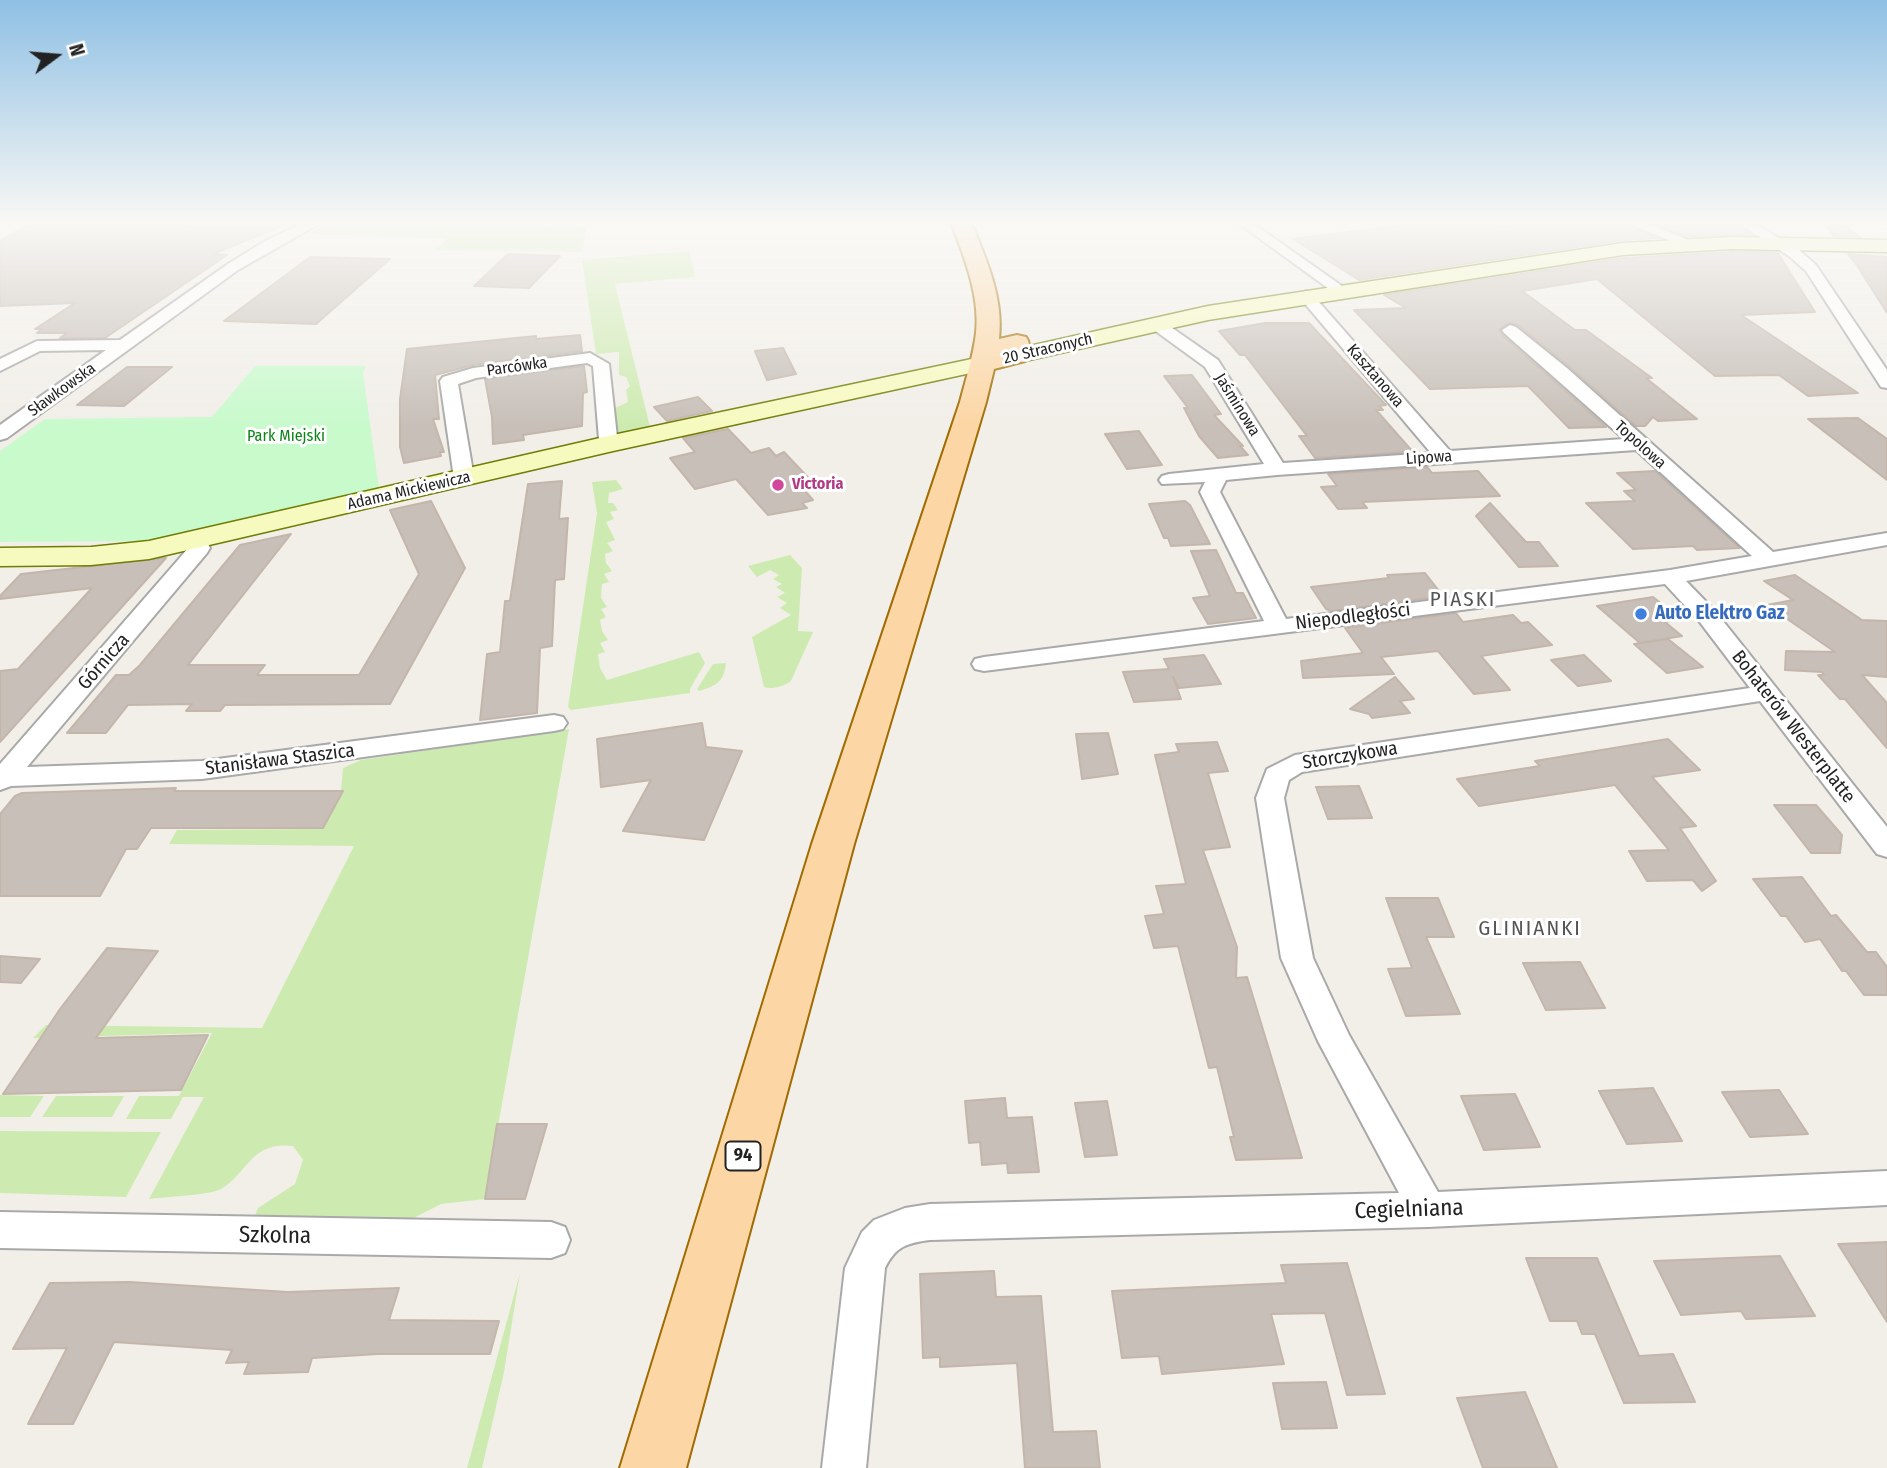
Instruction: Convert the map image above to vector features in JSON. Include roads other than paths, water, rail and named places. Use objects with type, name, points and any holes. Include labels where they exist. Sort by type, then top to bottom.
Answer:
[{"type":"main road","name":"94","points":[[653,1468],[833,844],[972,405],[988,331],[982,291]]},
{"type":"main road","name":"20 Straconych","points":[[983,357],[1344,291]]},
{"type":"main road","name":"Adama Mickiewicza","points":[[0,557],[120,554],[196,540],[814,399],[983,357]]},
{"type":"street","name":"Sławkowska","points":[[0,434],[200,291]]},
{"type":"street","points":[[1826,291],[1887,383]]},
{"type":"street","name":"Kasztanowa","points":[[1306,296],[1445,457]]},
{"type":"street","name":"Jaśminowa","points":[[1156,324],[1212,364],[1277,469]]},
{"type":"street","name":"Topolowa","points":[[1510,330],[1770,561]]},
{"type":"street","name":"Sławkowska","points":[[0,366],[37,346],[123,345]]},
{"type":"street","name":"Parcówka","points":[[464,478],[449,381],[473,373],[590,358],[601,364],[608,439],[613,443]]},
{"type":"street","name":"Lipowa","points":[[1169,480],[1277,469],[1639,444]]},
{"type":"street","points":[[1218,475],[1210,492],[1278,626]]},
{"type":"street","name":"Górnicza","points":[[2,779],[200,548],[196,540]]},
{"type":"street","name":"Niepodległości","points":[[984,664],[1883,546]]},
{"type":"street","name":"Bohaterów Westerplatte","points":[[1670,576],[1707,615],[1887,847]]},
{"type":"street","name":"Storczykowa","points":[[1428,1210],[1335,1041],[1297,958],[1270,798],[1278,775],[1294,764],[1765,693]]},
{"type":"street","name":"Stanisława Staszica","points":[[2,779],[202,771],[554,723]]},
{"type":"street","name":"Cegielniana","points":[[844,1468],[865,1268],[876,1242],[896,1227],[930,1222],[1428,1210],[1887,1188]]},
{"type":"street","name":"Szkolna","points":[[0,1230],[551,1240]]},
{"type":"place","name":"Victoria","points":[[778,485]]},
{"type":"place","name":"Auto Elektro Gaz","points":[[1641,614]]},
{"type":"district","name":"PIASKI","points":[[1463,600]]},
{"type":"district","name":"GLINIANKI","points":[[1530,929]]},
{"type":"park label","name":"Park Miejski","points":[[286,437]]}]
